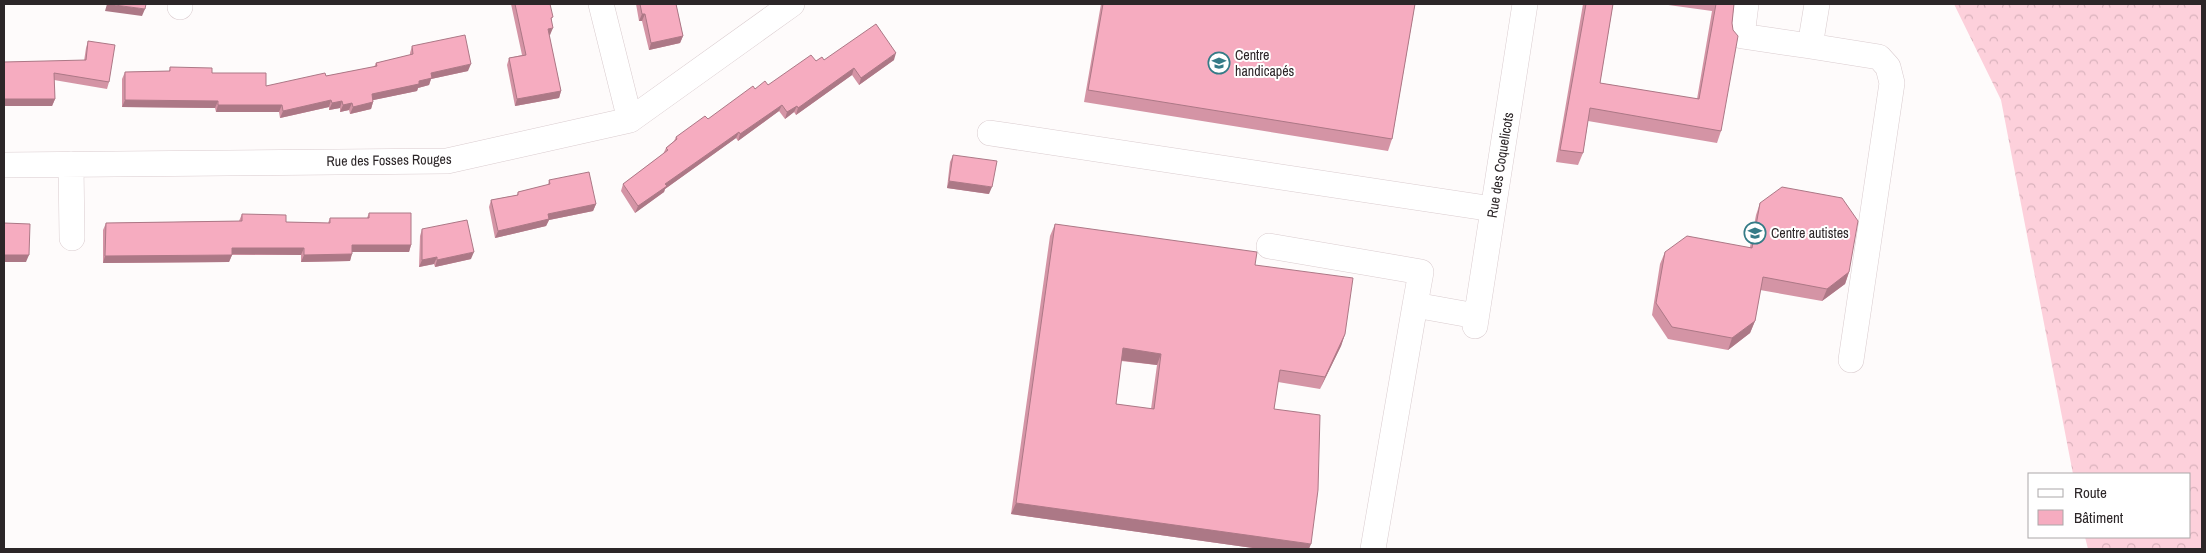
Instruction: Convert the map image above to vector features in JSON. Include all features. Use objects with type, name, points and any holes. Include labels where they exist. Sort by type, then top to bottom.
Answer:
[{"type":"street","points":[[601,4],[630,120]]},
{"type":"street","name":"Rue des Fosses Rouges","points":[[4,165],[448,161],[630,120],[792,4]]},
{"type":"street","name":"Rue des Coquelicots","points":[[1415,304],[1476,321],[1525,4]]},
{"type":"street","points":[[1746,4],[1742,36],[1879,57],[1888,67],[1892,83],[1851,360]]},
{"type":"street","points":[[1810,46],[1817,4]]},
{"type":"street","points":[[990,133],[1494,209]]},
{"type":"street","points":[[71,164],[72,238]]},
{"type":"street","points":[[1268,246],[1421,272],[1373,549]]},
{"type":"green space","points":[[1954,4],[2202,4],[2202,549],[2088,549],[2085,538],[2191,538],[2191,473],[2073,473],[2001,100]]},
{"type":"building","points":[[107,4],[146,4],[145,9]]},
{"type":"building","points":[[515,4],[550,4],[553,28],[548,29],[561,91],[517,99],[509,58],[526,55]]},
{"type":"building","points":[[640,4],[676,4],[683,36],[651,43],[645,14],[642,14]]},
{"type":"building","points":[[1103,4],[1415,4],[1392,139],[1088,90]]},
{"type":"building","points":[[1586,4],[1613,4],[1600,83],[1699,99],[1716,4],[1734,4],[1732,23],[1733,30],[1738,36],[1721,131],[1590,108],[1583,153],[1560,150]]},
{"type":"building","points":[[876,24],[896,53],[861,78],[854,68],[798,108],[797,106],[787,112],[782,105],[740,134],[739,132],[665,184],[667,186],[638,206],[623,184],[668,150],[666,148],[677,139],[676,137],[705,116],[708,119],[753,86],[755,89],[765,81],[768,85],[811,55],[816,61],[822,57],[824,60]]},
{"type":"building","points":[[465,35],[471,64],[431,73],[432,78],[419,81],[419,84],[372,94],[373,102],[353,107],[352,103],[343,105],[342,101],[332,103],[331,100],[283,111],[282,105],[218,105],[218,101],[125,100],[125,72],[170,71],[170,67],[212,68],[212,73],[266,73],[266,86],[325,73],[326,76],[377,66],[376,63],[413,54],[412,46]]},
{"type":"building","points":[[88,41],[115,45],[109,82],[54,73],[55,99],[4,99],[4,62],[86,60]]},
{"type":"building","points":[[953,155],[997,161],[992,187],[949,181]]},
{"type":"building","points":[[589,172],[596,204],[548,214],[549,219],[498,231],[491,200],[518,195],[518,192],[550,184],[549,180]]},
{"type":"building","points":[[1782,187],[1842,198],[1858,221],[1849,272],[1827,289],[1763,277],[1755,321],[1732,338],[1672,327],[1656,303],[1665,252],[1687,236],[1752,248],[1760,203]]},
{"type":"building","points":[[369,213],[411,213],[411,245],[352,245],[352,254],[304,255],[304,248],[232,248],[232,255],[105,256],[106,223],[242,221],[242,214],[286,215],[286,222],[330,223],[330,218],[369,218]]},
{"type":"building","points":[[467,220],[474,252],[437,260],[437,257],[422,260],[422,229]]},
{"type":"building","points":[[4,223],[30,224],[29,255],[4,255]]},
{"type":"building","points":[[1055,224],[1257,252],[1255,265],[1353,278],[1345,334],[1325,377],[1280,370],[1274,409],[1320,415],[1318,490],[1311,544],[1016,503]],"holes":[[[1123,348],[1161,354],[1154,409],[1116,404]]]},
{"type":"place","name":"Centre handicapés","points":[[1219,63]]},
{"type":"place","name":"Centre autistes","points":[[1755,233]]}]
